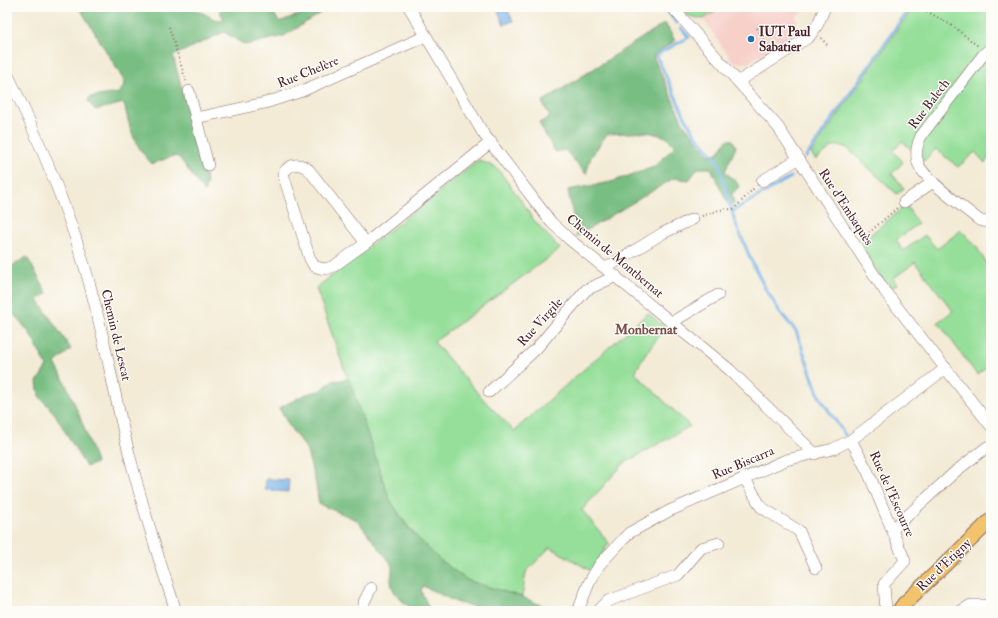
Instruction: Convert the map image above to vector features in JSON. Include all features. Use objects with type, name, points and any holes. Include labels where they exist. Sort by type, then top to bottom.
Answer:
[{"type":"main road","name":"Rue d'Etigny","points":[[899,611],[904,604],[989,524]]},
{"type":"street","name":"Chemin de Montbernat","points":[[409,7],[483,133],[551,222],[730,370],[782,419],[815,454]]},
{"type":"street","name":"Rue d'Embaquès","points":[[672,7],[682,20],[739,81],[778,127],[798,160],[886,293],[991,426]]},
{"type":"street","points":[[739,81],[809,37],[818,24],[825,7]]},
{"type":"street","name":"Rue Chelère","points":[[196,118],[289,96],[426,36]]},
{"type":"street","name":"Rue Balech","points":[[987,52],[918,142],[916,150],[918,163],[933,182],[979,220],[987,222],[991,221]]},
{"type":"street","name":"Chemin de Lescat","points":[[7,73],[39,140],[82,258],[95,302],[130,460],[156,552],[176,611]]},
{"type":"street","points":[[189,91],[208,165]]},
{"type":"street","points":[[366,243],[309,170],[299,164],[290,166],[285,170],[283,174],[310,259],[314,266],[326,269],[334,266],[366,243],[491,142]]},
{"type":"street","points":[[762,181],[798,160]]},
{"type":"street","points":[[904,202],[933,182]]},
{"type":"street","points":[[606,268],[663,233],[693,219]]},
{"type":"street","name":"Rue Virgile","points":[[489,392],[536,349],[586,290],[616,276]]},
{"type":"street","points":[[672,322],[718,295]]},
{"type":"street","name":"Rue Biscarra","points":[[578,611],[589,583],[600,564],[629,533],[669,511],[786,460],[833,449],[851,440],[946,368]]},
{"type":"street","name":"Rue de l'Escourre","points":[[851,440],[868,472],[893,529],[905,561],[884,584],[886,611]]},
{"type":"street","points":[[893,529],[986,447]]},
{"type":"street","points":[[744,478],[761,506],[799,532],[816,568]]},
{"type":"street","points":[[598,611],[608,601],[678,575],[701,548],[718,543]]},
{"type":"street","points":[[364,611],[364,602],[371,588]]},
{"type":"street","points":[[962,610],[971,605],[991,605]]},
{"type":"path","points":[[920,7],[969,37],[987,52]]},
{"type":"path","points":[[169,27],[189,91]]},
{"type":"path","points":[[757,28],[771,48]]},
{"type":"path","points":[[820,37],[829,47]]},
{"type":"path","points":[[693,219],[719,210],[733,209],[762,181]]},
{"type":"path","points":[[854,245],[904,202]]},
{"type":"shaded area","name":"IUT Paul Sabatier","points":[[702,7],[810,7],[796,16],[797,20],[795,32],[773,47],[771,46],[768,50],[748,63],[733,62],[703,19]]},
{"type":"green space","points":[[72,7],[181,7],[199,11],[218,21],[224,19],[220,12],[221,7],[270,7],[279,22],[318,8],[321,13],[284,36],[245,45],[224,32],[173,56],[207,182],[204,192],[179,157],[173,156],[152,164],[136,143],[128,121],[124,103],[95,110],[88,101],[90,97],[119,93],[125,85],[123,79],[81,10]]},
{"type":"green space","points":[[680,7],[717,7],[715,12],[703,19],[685,15]]},
{"type":"green space","points":[[913,7],[991,7],[991,154],[985,163],[975,152],[958,167],[936,149],[924,161],[902,141],[893,151],[903,162],[892,174],[904,188],[897,194],[847,148],[842,146],[834,146],[816,160],[811,154]]},
{"type":"green space","points":[[665,23],[675,41],[655,54],[654,58],[683,123],[709,155],[718,153],[727,140],[733,140],[736,147],[725,171],[739,187],[732,194],[734,203],[729,206],[711,168],[698,168],[689,180],[674,178],[577,236],[568,190],[611,182],[654,167],[675,146],[666,137],[648,132],[607,134],[591,157],[586,174],[565,150],[555,152],[539,123],[550,117],[542,102]]},
{"type":"green space","points":[[479,160],[497,168],[533,219],[560,249],[434,342],[483,399],[514,431],[648,313],[666,328],[645,354],[635,373],[690,426],[623,464],[582,510],[609,543],[591,571],[550,547],[526,572],[522,597],[472,583],[454,573],[422,544],[396,510],[389,498],[316,288]]},
{"type":"green space","points":[[906,205],[918,224],[896,240],[903,251],[925,235],[937,249],[961,230],[976,246],[991,271],[991,330],[989,332],[987,367],[977,375],[938,322],[953,311],[915,262],[893,279],[897,284],[889,290],[859,244]]},
{"type":"green space","points":[[27,257],[47,293],[38,300],[71,349],[55,363],[78,412],[96,463],[86,467],[55,414],[39,396],[37,382],[47,366],[29,332],[12,312],[7,312],[7,269]]},
{"type":"green space","points":[[349,379],[389,498],[407,527],[440,560],[467,580],[522,597],[555,611],[495,611],[458,603],[423,586],[421,591],[430,611],[414,611],[396,594],[391,580],[392,569],[390,562],[357,520],[319,504],[316,484],[306,448],[291,429],[279,408],[306,394],[322,390],[332,381]]},
{"type":"water","points":[[501,7],[506,7],[513,21],[504,25],[498,11]]},
{"type":"water","points":[[266,479],[289,480],[288,492],[265,490]]},
{"type":"waterway","points":[[665,7],[676,23]]},
{"type":"waterway","points":[[806,157],[910,7]]},
{"type":"waterway","points":[[681,28],[689,37],[658,54],[657,57],[685,117],[695,134],[718,161],[735,222],[751,260],[765,288],[780,312],[796,331],[819,396],[845,435]]},
{"type":"waterway","points":[[796,174],[800,171]]},
{"type":"waterway","points":[[733,211],[791,177]]},
{"type":"place","name":"IUT Paul Sabatier","points":[[751,39]]},
{"type":"district","name":"Monbernat","points":[[646,329]]}]
